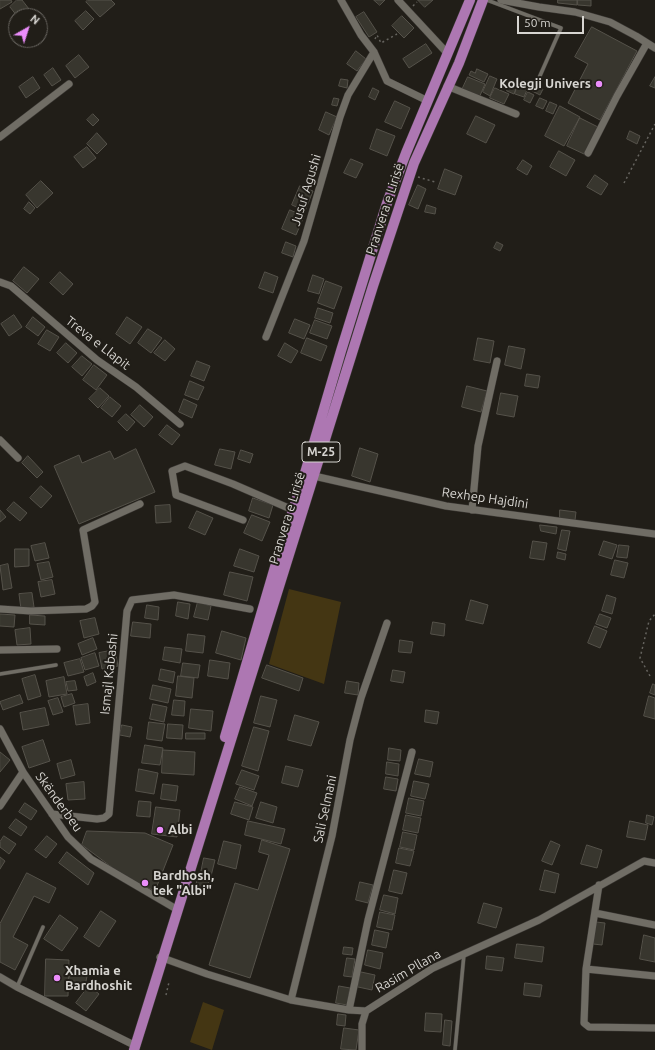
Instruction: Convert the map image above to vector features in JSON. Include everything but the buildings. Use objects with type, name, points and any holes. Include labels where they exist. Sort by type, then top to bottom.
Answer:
[{"type":"main road","name":"Pranvera e Lirisë","points":[[176,909],[258,624],[306,472],[338,358],[387,203],[406,152],[470,0]]},
{"type":"main road","name":"Pranvera e Lirisë","points":[[133,1047],[314,476],[372,286],[414,163],[447,86],[459,63],[482,0]]},
{"type":"street","points":[[341,0],[361,35],[372,49],[387,81],[428,101]]},
{"type":"street","points":[[398,0],[448,54]]},
{"type":"street","points":[[501,0],[575,12],[610,22],[655,48]]},
{"type":"street","points":[[588,153],[617,96],[647,43]]},
{"type":"street","name":"Jusuf Agushi","points":[[266,337],[304,241],[348,95],[372,49]]},
{"type":"street","points":[[0,137],[69,84]]},
{"type":"street","points":[[447,86],[516,114]]},
{"type":"street","name":"Treva e Llapit","points":[[0,282],[11,286],[98,360],[136,387],[180,424]]},
{"type":"street","points":[[472,510],[478,446],[497,361]]},
{"type":"street","points":[[0,440],[18,458]]},
{"type":"street","name":"Pranvera e Lirisë","points":[[243,520],[176,495],[172,471],[185,466],[233,484],[293,510]]},
{"type":"street","name":"Rexhep Hajdini","points":[[314,476],[446,506],[655,534]]},
{"type":"street","points":[[0,609],[86,609],[92,606],[95,602],[83,530],[140,504]]},
{"type":"street","name":"Ismajl Kabashi","points":[[52,814],[97,819],[104,818],[109,814],[127,611],[132,600],[174,595],[250,609]]},
{"type":"street","name":"Sali Selmani","points":[[291,1000],[332,836],[350,740],[361,698],[387,623]]},
{"type":"street","points":[[0,650],[57,649]]},
{"type":"street","name":"Skënderbeu","points":[[0,729],[23,772],[68,837],[91,859],[176,909]]},
{"type":"street","points":[[349,1010],[368,920],[412,752]]},
{"type":"street","points":[[0,806],[23,772]]},
{"type":"street","name":"Rasim Pllana","points":[[366,1011],[433,968],[539,920],[644,861],[655,863]]},
{"type":"street","points":[[599,885],[586,969],[584,1022],[589,1027],[655,1028]]},
{"type":"street","points":[[595,912],[655,925]]},
{"type":"street","points":[[161,958],[291,1000],[349,1010],[366,1011],[362,1024],[362,1050]]},
{"type":"street","points":[[586,969],[655,976]]},
{"type":"street","points":[[0,977],[133,1047]]},
{"type":"lane","points":[[487,0],[561,28],[538,78]]},
{"type":"lane","points":[[0,674],[56,665]]},
{"type":"lane","points":[[17,987],[44,927]]},
{"type":"lane","points":[[455,1050],[464,953]]},
{"type":"path","points":[[372,49],[377,35],[381,43],[396,34]]},
{"type":"path","points":[[624,183],[655,124]]},
{"type":"path","points":[[410,175],[435,182]]},
{"type":"path","points":[[650,676],[640,658],[650,621],[655,614]]},
{"type":"path","points":[[166,995],[169,982]]},
{"type":"shaded area","points":[[289,589],[341,602],[324,684],[269,664]]},
{"type":"shaded area","points":[[203,1002],[224,1010],[212,1050],[190,1042]]},
{"type":"place","name":"Kolegji Univers","points":[[599,84]]},
{"type":"place","name":"Albi","points":[[160,830]]},
{"type":"place","name":"Bardhosh, tek \"Albi\"","points":[[145,883]]},
{"type":"place","name":"Xhamia e Bardhoshit","points":[[57,978]]}]
